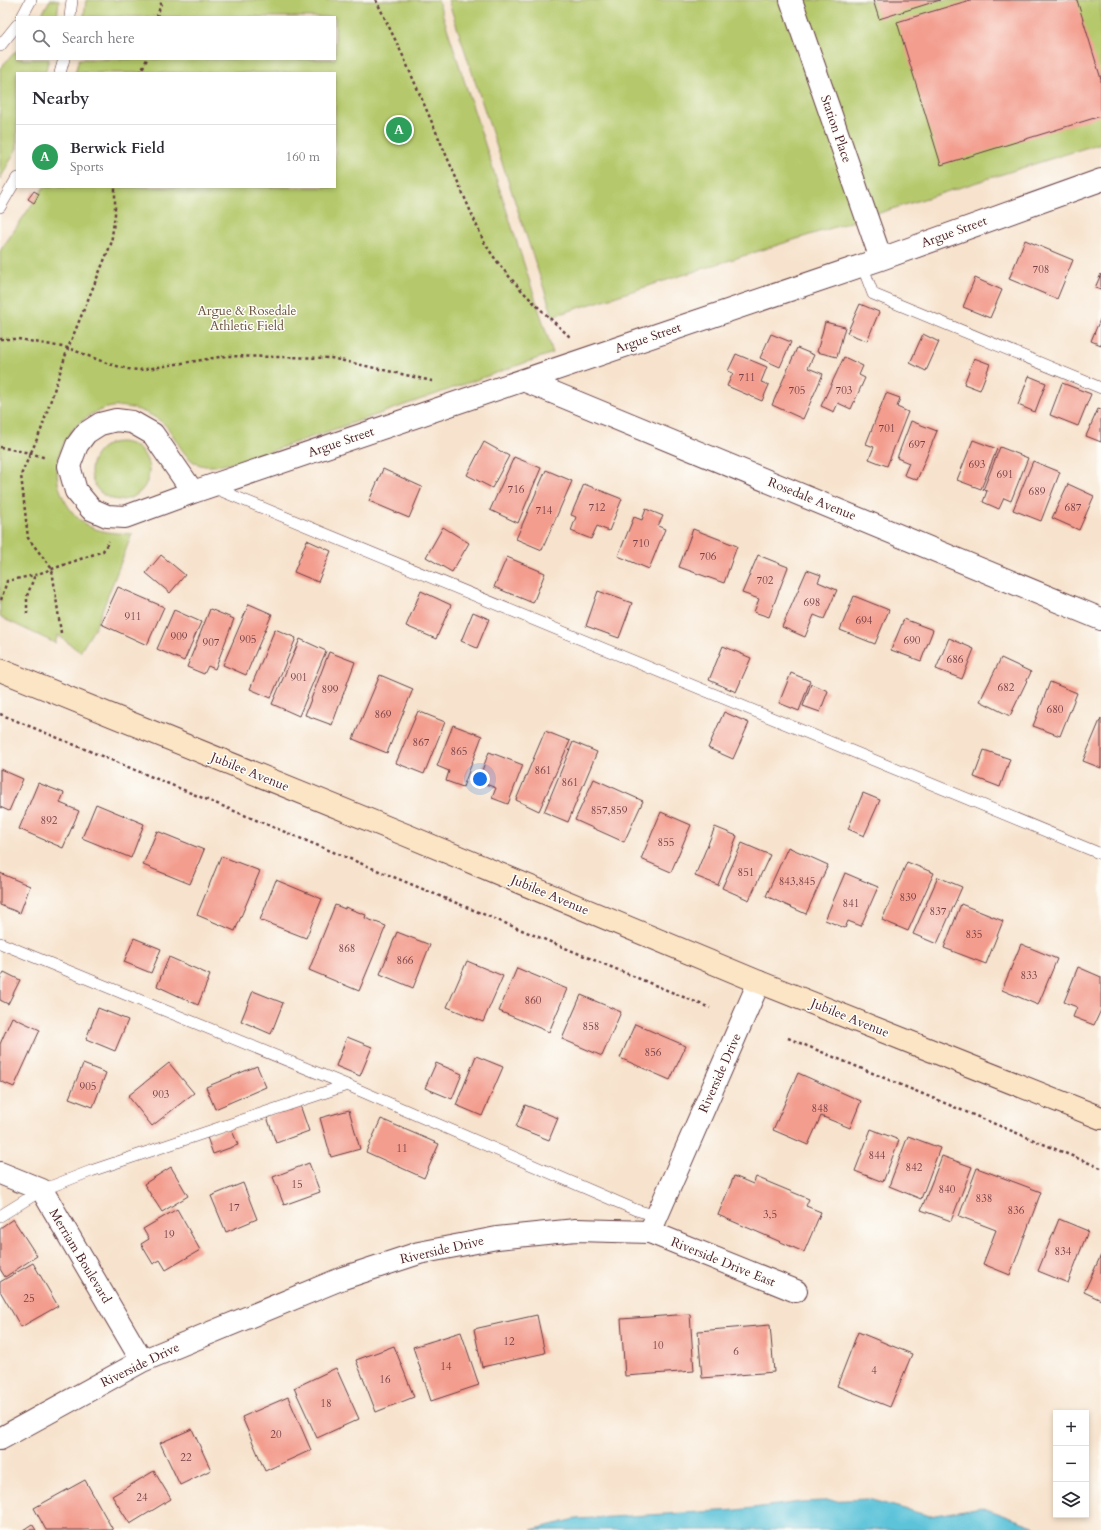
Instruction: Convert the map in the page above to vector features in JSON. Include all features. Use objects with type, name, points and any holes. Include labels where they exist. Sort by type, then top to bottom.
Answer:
[{"type":"main road","name":"Jubilee Avenue","points":[[0,670],[406,835],[759,982],[1101,1118]]},
{"type":"street","name":"Station Place","points":[[791,0],[872,262]]},
{"type":"street","name":"Argue Street","points":[[201,489],[153,434],[132,422],[116,420],[100,424],[86,433],[77,444],[69,466],[76,491],[91,509],[107,516],[125,517],[201,489],[872,262],[1101,180]]},
{"type":"street","name":"Rosedale Avenue","points":[[523,380],[1101,619]]},
{"type":"street","name":"Riverside Drive","points":[[0,1439],[142,1361],[343,1278],[419,1253],[497,1238],[654,1224],[759,982]]},
{"type":"street","points":[[0,1173],[42,1190]]},
{"type":"street","name":"Merriam Boulevard","points":[[42,1190],[142,1361]]},
{"type":"street","name":"Riverside Drive East","points":[[654,1224],[796,1291]]},
{"type":"lane","points":[[23,16],[31,0]]},
{"type":"lane","points":[[70,16],[72,0]]},
{"type":"lane","points":[[0,46],[16,26]]},
{"type":"lane","points":[[60,72],[64,60]]},
{"type":"lane","points":[[0,207],[16,180]]},
{"type":"lane","points":[[872,262],[873,294],[1101,388]]},
{"type":"lane","points":[[201,489],[1101,854]]},
{"type":"lane","points":[[0,943],[346,1085],[636,1210],[654,1224]]},
{"type":"lane","points":[[0,1216],[42,1190],[91,1171],[346,1085]]},
{"type":"path","points":[[157,16],[162,0]]},
{"type":"path","points":[[376,0],[404,58],[473,219],[492,256],[528,297],[590,357]]},
{"type":"path","points":[[140,72],[146,60]]},
{"type":"path","points":[[61,633],[52,569],[28,538],[21,475],[41,430],[68,348],[111,244],[115,214],[115,188]]},
{"type":"path","points":[[0,339],[24,340],[68,348],[109,364],[128,369],[140,370],[226,356],[331,358],[432,381],[465,400]]},
{"type":"path","points":[[0,447],[30,453]]},
{"type":"path","points":[[1,600],[7,581],[35,575],[103,551],[125,517]]},
{"type":"path","points":[[27,614],[27,596],[35,575]]},
{"type":"path","points":[[0,714],[710,1008]]},
{"type":"path","points":[[788,1038],[1101,1168]]},
{"type":"green space","points":[[50,0],[59,0],[57,16],[41,16]]},
{"type":"green space","name":"Argue & Rosedale Athletic Field","points":[[86,0],[438,0],[553,353],[268,452],[241,461],[216,466],[198,464],[192,460],[186,455],[164,424],[153,416],[140,410],[118,406],[100,410],[88,416],[78,424],[63,444],[57,469],[58,485],[66,503],[85,524],[102,531],[132,534],[96,626],[80,652],[58,635],[55,643],[0,617],[0,251],[43,188],[336,188],[336,72],[75,72],[79,60],[336,60],[336,16],[84,16]]},
{"type":"green space","points":[[448,0],[1101,0],[1101,143],[553,316]]},
{"type":"green space","points":[[16,51],[16,60],[49,60],[45,72],[16,72],[16,150],[0,179],[0,68]]},
{"type":"green space","points":[[114,442],[126,442],[141,450],[149,465],[149,477],[141,492],[126,500],[114,500],[99,492],[91,477],[91,465],[99,450]]},
{"type":"water","points":[[868,1499],[930,1516],[981,1507],[1044,1530],[531,1530],[576,1519],[737,1510],[801,1502]]},
{"type":"building","points":[[873,0],[940,0],[879,19]]},
{"type":"building","points":[[970,0],[1077,0],[1101,79],[1101,116],[941,165],[897,22]]},
{"type":"building","points":[[34,191],[39,194],[34,203],[28,199]]},
{"type":"building","points":[[1025,240],[1073,260],[1057,299],[1009,279]]},
{"type":"building","points":[[1101,274],[1101,290],[1095,288]]},
{"type":"building","points":[[975,278],[1002,290],[990,318],[963,307]]},
{"type":"building","points":[[860,304],[879,312],[867,341],[847,333]]},
{"type":"building","points":[[1101,317],[1101,345],[1091,341]]},
{"type":"building","points":[[825,322],[845,327],[837,357],[817,352]]},
{"type":"building","points":[[771,334],[791,342],[780,367],[760,358]]},
{"type":"building","points":[[923,334],[939,342],[926,371],[910,363]]},
{"type":"building","points":[[797,348],[814,355],[808,368],[823,374],[803,419],[772,405]]},
{"type":"building","points":[[736,354],[767,367],[761,382],[769,385],[762,401],[727,386],[733,373],[728,371]]},
{"type":"building","points":[[844,357],[863,366],[859,375],[865,378],[851,409],[838,403],[834,412],[821,406]]},
{"type":"building","points":[[974,358],[990,364],[980,390],[964,384]]},
{"type":"building","points":[[1029,376],[1046,383],[1035,412],[1018,405]]},
{"type":"building","points":[[1062,383],[1091,394],[1078,426],[1050,415]]},
{"type":"building","points":[[886,393],[900,398],[897,407],[908,412],[887,466],[869,459],[874,447],[866,444]]},
{"type":"building","points":[[1098,409],[1101,410],[1101,442],[1086,436]]},
{"type":"building","points":[[911,421],[937,431],[917,480],[904,475],[909,463],[897,458]]},
{"type":"building","points":[[973,440],[997,449],[981,489],[957,480]]},
{"type":"building","points":[[484,442],[509,456],[492,488],[467,475]]},
{"type":"building","points":[[1000,447],[1028,458],[1011,501],[1004,498],[999,509],[983,502],[987,491],[983,490]]},
{"type":"building","points":[[514,457],[541,468],[518,523],[490,510]]},
{"type":"building","points":[[1033,461],[1060,472],[1041,521],[1013,510]]},
{"type":"building","points":[[383,469],[422,487],[409,518],[369,501]]},
{"type":"building","points":[[546,470],[572,481],[542,550],[516,539]]},
{"type":"building","points":[[584,484],[622,499],[609,531],[597,526],[591,539],[571,531],[576,517],[571,515]]},
{"type":"building","points":[[1068,484],[1094,496],[1079,530],[1052,518]]},
{"type":"building","points":[[646,509],[663,516],[658,526],[665,529],[649,569],[618,556],[634,517],[642,520]]},
{"type":"building","points":[[443,527],[469,543],[452,572],[426,557]]},
{"type":"building","points":[[693,529],[737,546],[724,583],[679,567]]},
{"type":"building","points":[[307,540],[331,551],[318,582],[294,572]]},
{"type":"building","points":[[161,555],[185,575],[170,593],[146,573]]},
{"type":"building","points":[[758,555],[788,567],[769,617],[754,612],[759,599],[742,593]]},
{"type":"building","points":[[507,557],[545,573],[533,603],[494,587]]},
{"type":"building","points":[[807,570],[821,575],[818,582],[837,590],[824,619],[814,615],[805,637],[782,627]]},
{"type":"building","points":[[118,587],[164,607],[147,645],[101,624]]},
{"type":"building","points":[[421,591],[451,605],[436,639],[406,626]]},
{"type":"building","points":[[598,591],[632,603],[619,638],[586,626]]},
{"type":"building","points":[[854,596],[889,610],[875,644],[840,630]]},
{"type":"building","points":[[249,604],[272,614],[246,675],[223,665]]},
{"type":"building","points":[[210,609],[234,619],[215,669],[208,666],[204,674],[187,667]]},
{"type":"building","points":[[174,610],[201,622],[184,661],[157,649]]},
{"type":"building","points":[[473,612],[489,619],[477,648],[461,641]]},
{"type":"building","points":[[904,619],[933,630],[921,661],[891,650]]},
{"type":"building","points":[[275,629],[296,638],[271,698],[250,689]]},
{"type":"building","points":[[949,638],[974,649],[962,679],[936,669]]},
{"type":"building","points":[[300,639],[326,651],[299,716],[272,704]]},
{"type":"building","points":[[723,646],[751,658],[736,692],[709,680]]},
{"type":"building","points":[[329,652],[355,662],[332,725],[305,715]]},
{"type":"building","points":[[1001,658],[1031,672],[1010,716],[980,701]]},
{"type":"building","points":[[791,673],[810,681],[799,711],[779,703]]},
{"type":"building","points":[[380,675],[413,689],[387,753],[353,739]]},
{"type":"building","points":[[1050,682],[1077,693],[1060,736],[1033,726]]},
{"type":"building","points":[[811,684],[828,691],[820,712],[803,706]]},
{"type":"building","points":[[418,711],[445,722],[424,774],[396,763]]},
{"type":"building","points":[[724,712],[749,723],[733,759],[708,748]]},
{"type":"building","points":[[1101,718],[1101,768],[1083,761]]},
{"type":"building","points":[[453,725],[482,736],[463,787],[446,781],[449,771],[437,766]]},
{"type":"building","points":[[545,731],[570,741],[539,811],[516,800]]},
{"type":"building","points":[[573,742],[597,752],[568,822],[544,812]]},
{"type":"building","points":[[984,750],[1010,759],[1000,787],[974,777]]},
{"type":"building","points":[[489,752],[523,765],[508,804],[492,798],[496,788],[478,781]]},
{"type":"building","points":[[0,769],[23,779],[9,811],[0,807]]},
{"type":"building","points":[[594,779],[643,801],[624,842],[575,820]]},
{"type":"building","points":[[38,783],[64,793],[60,803],[79,811],[63,848],[19,829]]},
{"type":"building","points":[[863,793],[880,800],[864,836],[848,829]]},
{"type":"building","points":[[96,804],[144,824],[131,858],[82,838]]},
{"type":"building","points":[[661,812],[691,825],[671,872],[641,859]]},
{"type":"building","points":[[715,827],[737,836],[718,885],[695,876]]},
{"type":"building","points":[[157,831],[204,850],[190,884],[143,865]]},
{"type":"building","points":[[742,843],[770,855],[749,900],[722,888]]},
{"type":"building","points":[[788,847],[828,865],[806,914],[766,896]]},
{"type":"building","points":[[221,856],[260,871],[235,931],[197,915]]},
{"type":"building","points":[[907,862],[934,873],[908,931],[882,920]]},
{"type":"building","points":[[0,873],[30,886],[20,913],[0,905]]},
{"type":"building","points":[[845,873],[878,887],[861,926],[848,921],[845,928],[825,920]]},
{"type":"building","points":[[938,877],[962,887],[937,944],[913,934]]},
{"type":"building","points":[[276,880],[322,899],[306,938],[260,920]]},
{"type":"building","points":[[961,904],[1003,921],[986,964],[944,948]]},
{"type":"building","points":[[335,905],[366,915],[365,918],[386,926],[359,991],[309,970]]},
{"type":"building","points":[[397,932],[430,945],[413,988],[380,974]]},
{"type":"building","points":[[134,938],[161,949],[151,973],[124,962]]},
{"type":"building","points":[[1021,944],[1057,959],[1038,1005],[1002,990]]},
{"type":"building","points":[[169,957],[210,975],[198,1005],[157,986]]},
{"type":"building","points":[[467,961],[503,976],[483,1022],[447,1007]]},
{"type":"building","points":[[1078,967],[1101,977],[1101,1010],[1094,1025],[1073,1017],[1077,1007],[1064,1002]]},
{"type":"building","points":[[517,968],[567,989],[549,1032],[499,1011]]},
{"type":"building","points":[[4,972],[20,980],[8,1004],[0,1000],[0,979]]},
{"type":"building","points":[[253,991],[283,1003],[271,1034],[241,1021]]},
{"type":"building","points":[[581,995],[621,1012],[602,1056],[562,1039]]},
{"type":"building","points":[[98,1008],[128,1020],[115,1051],[86,1039]]},
{"type":"building","points":[[12,1017],[40,1030],[14,1087],[0,1081],[0,1044]]},
{"type":"building","points":[[635,1024],[686,1046],[670,1080],[620,1058]]},
{"type":"building","points":[[347,1037],[372,1047],[360,1076],[336,1066]]},
{"type":"building","points":[[476,1056],[503,1067],[482,1116],[456,1105]]},
{"type":"building","points":[[169,1063],[194,1093],[152,1126],[128,1096]]},
{"type":"building","points":[[436,1063],[462,1074],[452,1099],[425,1088]]},
{"type":"building","points":[[83,1064],[106,1073],[93,1107],[69,1098]]},
{"type":"building","points":[[257,1066],[266,1087],[215,1109],[206,1087]]},
{"type":"building","points":[[798,1073],[861,1101],[850,1128],[821,1116],[808,1145],[773,1130]]},
{"type":"building","points":[[300,1105],[309,1131],[276,1143],[267,1117]]},
{"type":"building","points":[[525,1105],[558,1118],[549,1140],[516,1127]]},
{"type":"building","points":[[349,1110],[360,1149],[331,1157],[320,1118]]},
{"type":"building","points":[[381,1119],[439,1144],[424,1178],[366,1152]]},
{"type":"building","points":[[231,1128],[238,1145],[213,1154],[207,1137]]},
{"type":"building","points":[[871,1129],[899,1140],[883,1182],[855,1171]]},
{"type":"building","points":[[908,1136],[940,1148],[921,1199],[889,1186]]},
{"type":"building","points":[[942,1156],[972,1167],[951,1221],[921,1210]]},
{"type":"building","points":[[309,1163],[320,1192],[284,1205],[273,1177]]},
{"type":"building","points":[[171,1167],[188,1196],[162,1212],[144,1184]]},
{"type":"building","points":[[977,1168],[1041,1192],[1010,1275],[983,1264],[996,1230],[959,1216]]},
{"type":"building","points":[[734,1176],[753,1184],[756,1177],[809,1199],[806,1206],[821,1212],[804,1252],[718,1215]]},
{"type":"building","points":[[243,1183],[257,1219],[226,1232],[211,1196]]},
{"type":"building","points":[[177,1209],[200,1250],[166,1270],[160,1260],[153,1264],[141,1244],[149,1239],[143,1229]]},
{"type":"building","points":[[13,1219],[37,1256],[5,1277],[0,1269],[0,1228]]},
{"type":"building","points":[[1059,1219],[1088,1231],[1068,1283],[1038,1271]]},
{"type":"building","points":[[1101,1255],[1101,1300],[1084,1292]]},
{"type":"building","points":[[33,1263],[58,1306],[21,1327],[0,1291],[0,1282]]},
{"type":"building","points":[[690,1314],[694,1371],[625,1376],[621,1319]]},
{"type":"building","points":[[537,1315],[545,1353],[482,1367],[474,1329]]},
{"type":"building","points":[[770,1325],[774,1372],[702,1378],[698,1331]]},
{"type":"building","points":[[461,1332],[479,1385],[431,1401],[413,1347]]},
{"type":"building","points":[[858,1332],[912,1354],[890,1407],[837,1386]]},
{"type":"building","points":[[394,1346],[414,1397],[376,1412],[356,1360]]},
{"type":"building","points":[[336,1368],[359,1419],[317,1438],[294,1388]]},
{"type":"building","points":[[288,1397],[311,1450],[265,1471],[242,1417]]},
{"type":"building","points":[[192,1429],[211,1470],[180,1485],[160,1443]]},
{"type":"building","points":[[154,1471],[171,1499],[130,1524],[112,1496]]},
{"type":"building","points":[[85,1480],[113,1530],[46,1530],[34,1508]]},
{"type":"building","points":[[32,1524],[36,1530],[23,1530]]},
{"type":"place","name":"Berwick Field","points":[[399,130]]}]
